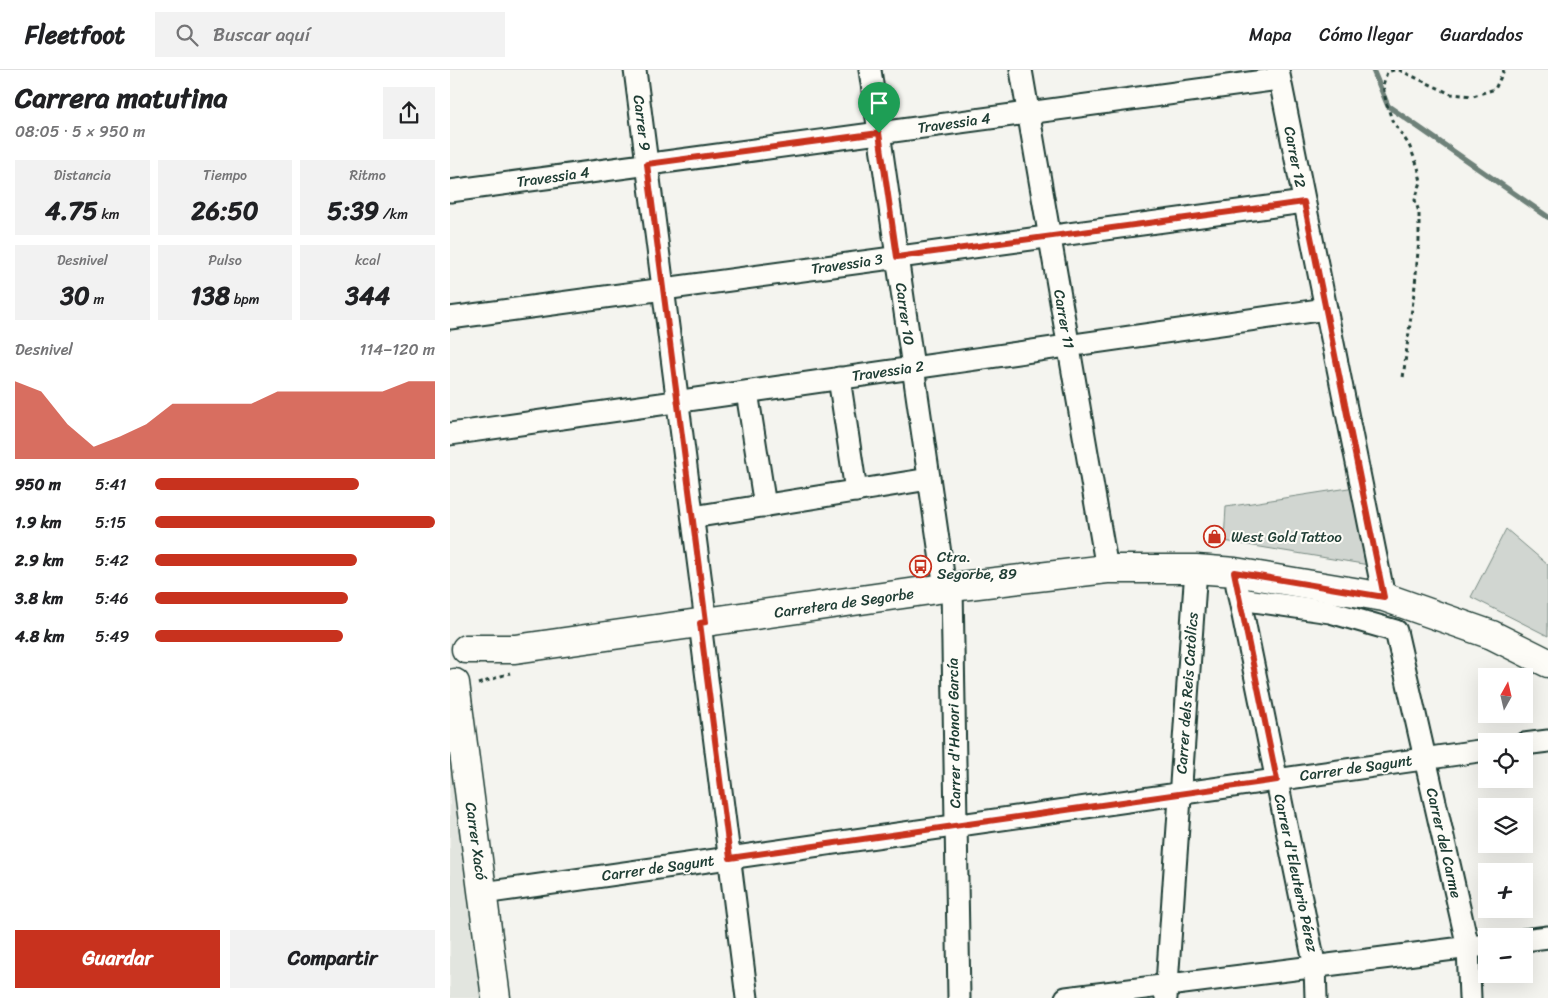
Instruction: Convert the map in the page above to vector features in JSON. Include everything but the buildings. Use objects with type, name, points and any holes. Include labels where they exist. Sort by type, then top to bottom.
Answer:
[{"type":"street","name":"Carrer 9","points":[[635,70],[693,517],[703,622],[747,998]]},
{"type":"street","name":"Carrer 10","points":[[870,70],[929,479],[949,588]]},
{"type":"street","name":"Carrer 11","points":[[1021,70],[1107,569]]},
{"type":"street","name":"Travessia 4","points":[[450,191],[1029,113],[1279,75]]},
{"type":"street","name":"Carrer 12","points":[[1279,75],[1384,597]]},
{"type":"street","name":"Travessia 3","points":[[450,318],[1304,202]]},
{"type":"street","name":"Travessia 2","points":[[450,434],[1326,309]]},
{"type":"street","points":[[839,378],[856,491]]},
{"type":"street","points":[[747,392],[765,506]]},
{"type":"street","points":[[693,517],[929,479]]},
{"type":"street","name":"Carretera de Segorbe","points":[[456,662],[513,661],[703,622],[949,588],[1107,569],[1196,568],[1234,572],[1384,597],[1492,635],[1548,663]]},
{"type":"street","name":"Carrer dels Reis Catòlics","points":[[1167,992],[1196,568]]},
{"type":"street","name":"Carrer d'Eleuterio Pérez","points":[[1234,572],[1315,967],[1316,998]]},
{"type":"street","name":"Carrer d'Honori García","points":[[949,588],[959,998]]},
{"type":"street","name":"Carrer del Carme","points":[[1240,599],[1330,612],[1396,631],[1425,758],[1477,946],[1470,998]]},
{"type":"street","name":"Carrer Xacó","points":[[456,662],[496,998]]},
{"type":"street","points":[[1533,743],[1548,741]]},
{"type":"street","name":"Carrer de Sagunt","points":[[482,893],[1478,751]]},
{"type":"street","points":[[1533,939],[1548,938]]},
{"type":"street","points":[[1066,998],[1167,992],[1315,967],[1477,946]]},
{"type":"path","points":[[1394,70],[1387,72],[1383,85],[1386,102],[1392,120],[1409,145],[1418,167],[1421,182],[1415,200],[1418,212],[1419,240],[1415,285],[1402,378]]},
{"type":"path","points":[[1399,70],[1451,94],[1473,96],[1495,89],[1504,70]]},
{"type":"path","points":[[456,662],[513,661]]},
{"type":"shaded area","points":[[1355,487],[1369,565],[1224,541],[1226,507]]},
{"type":"shaded area","points":[[1506,529],[1548,565],[1548,636],[1471,597]]},
{"type":"shaded area","points":[[450,752],[482,998],[450,998]]},
{"type":"waterway","points":[[1373,70],[1388,106],[1548,217]]},
{"type":"place","name":"West Gold Tattoo","points":[[1215,537]]},
{"type":"place","name":"Ctra. Segorbe, 89","points":[[921,566]]},
{"type":"route","points":[[879,133],[897,257],[1304,202],[1384,597],[1234,572],[1277,780],[730,858],[700,623],[706,622],[647,164],[879,133]]}]
